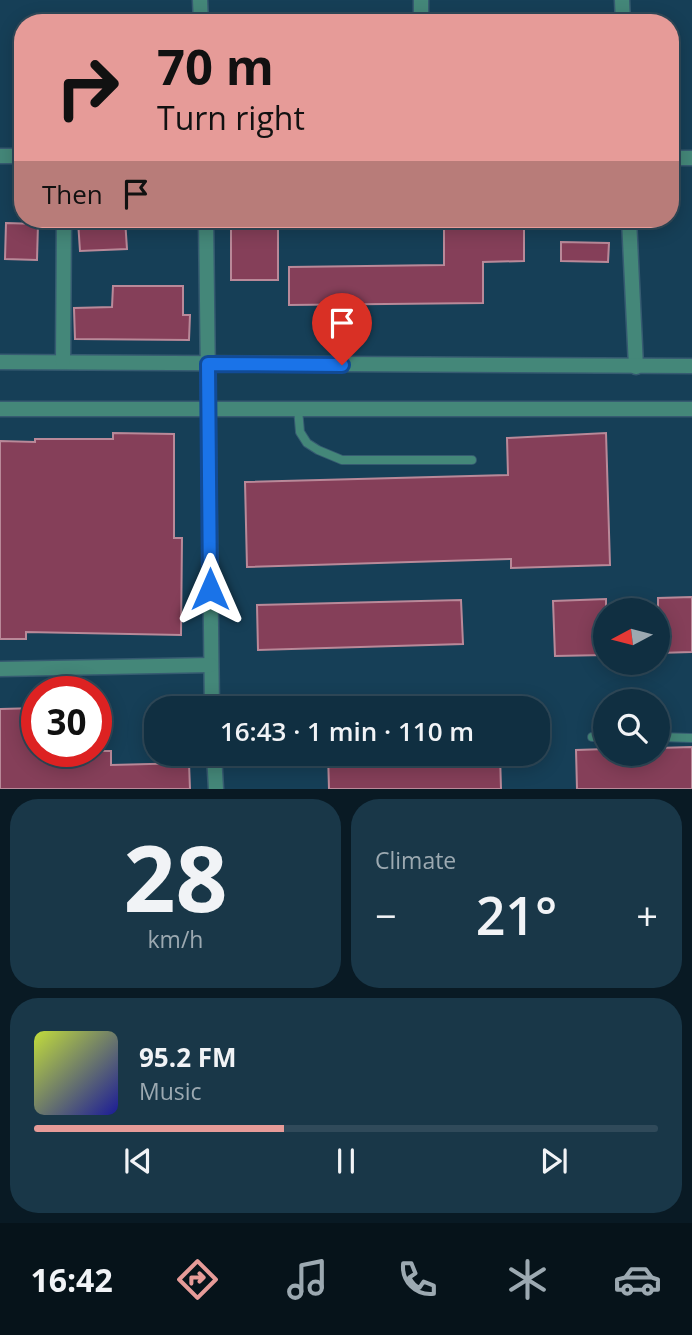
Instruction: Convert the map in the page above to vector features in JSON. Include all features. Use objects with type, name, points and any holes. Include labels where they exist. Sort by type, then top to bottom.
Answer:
[{"type":"street","points":[[64,228],[64,362]]},
{"type":"street","points":[[206,228],[212,696]]},
{"type":"street","points":[[629,228],[636,367]]},
{"type":"street","points":[[0,362],[692,366]]},
{"type":"street","points":[[0,409],[692,409]]},
{"type":"street","points":[[0,669],[211,666]]},
{"type":"street","points":[[215,766],[216,789]]},
{"type":"lane","points":[[299,410],[300,432],[307,443],[342,460],[472,460]]},
{"type":"lane","points":[[670,737],[692,738]]},
{"type":"building","points":[[6,223],[14,223],[14,228],[38,228],[37,260],[5,259]]},
{"type":"building","points":[[78,228],[126,228],[127,249],[80,251]]},
{"type":"building","points":[[231,228],[278,228],[278,280],[231,280]]},
{"type":"building","points":[[444,228],[524,228],[524,261],[483,262],[483,303],[289,305],[289,267],[444,265]]},
{"type":"building","points":[[561,242],[609,243],[608,262],[561,261]]},
{"type":"building","points":[[113,286],[183,286],[183,315],[190,315],[189,340],[75,339],[74,308],[112,307]]},
{"type":"building","points":[[113,433],[174,434],[174,538],[182,538],[181,635],[26,632],[26,639],[0,639],[0,441],[113,439]]},
{"type":"building","points":[[606,433],[610,565],[511,568],[511,559],[247,567],[245,482],[508,475],[507,438]]},
{"type":"building","points":[[692,597],[692,652],[670,653],[670,598],[658,598]]},
{"type":"building","points":[[593,599],[593,655],[555,656],[553,601]]},
{"type":"building","points":[[461,600],[463,644],[258,650],[257,605]]},
{"type":"building","points":[[21,708],[21,767],[112,767],[144,764],[189,766],[190,789],[0,789],[0,709]]},
{"type":"building","points":[[692,747],[692,789],[577,789],[576,750],[593,749],[593,766],[670,766],[670,748]]},
{"type":"building","points":[[328,766],[500,766],[501,789],[329,789]]},
{"type":"route","points":[[210,589],[208,364],[342,365]]}]
